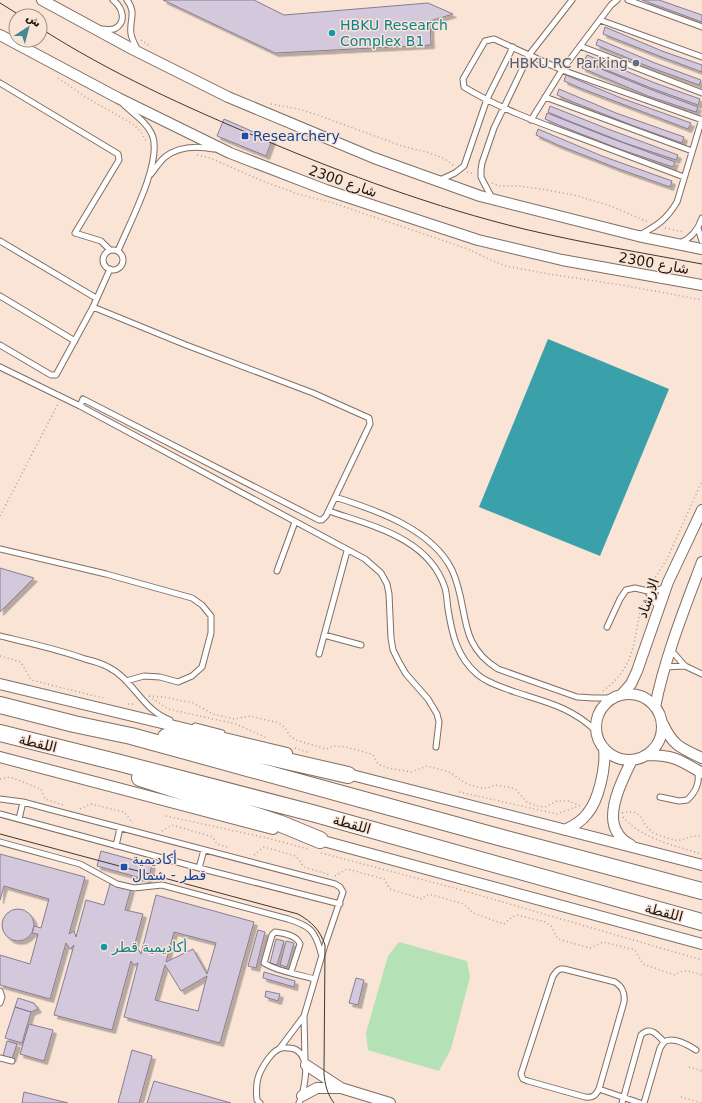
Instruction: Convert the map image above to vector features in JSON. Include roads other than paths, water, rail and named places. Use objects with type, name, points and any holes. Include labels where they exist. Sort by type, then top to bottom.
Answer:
[{"type":"main road","name":"اللقطة","points":[[0,705],[74,724],[131,736],[702,891]]},
{"type":"main road","name":"اللقطة","points":[[0,733],[120,762],[312,813],[702,922]]},
{"type":"main road","points":[[131,736],[176,738],[348,774]]},
{"type":"main road","points":[[42,744],[164,786],[279,823],[317,848]]},
{"type":"street","name":"شارع 2300","points":[[42,0],[139,52],[241,103],[374,158],[480,196],[638,236],[702,249]]},
{"type":"street","name":"شارع 2300","points":[[0,35],[118,98],[230,153],[326,190],[478,240],[562,260],[702,285]]},
{"type":"street","name":"الارشاد","points":[[618,696],[631,684],[637,671],[666,587],[702,510]]},
{"type":"street","points":[[655,707],[664,667],[702,562]]},
{"type":"street","points":[[0,684],[260,746],[304,758],[348,774],[702,865]]},
{"type":"street","points":[[662,722],[662,732],[659,741],[654,748],[647,754],[632,760],[617,758],[604,749],[598,740],[596,731],[596,721],[599,712],[605,704],[618,696],[632,694],[640,696],[649,700],[655,707],[662,722],[669,737],[674,742],[702,758]]},
{"type":"street","points":[[565,830],[581,821],[593,806],[603,773],[605,759],[604,749]]},
{"type":"street","points":[[647,754],[664,755],[675,758],[700,772]]},
{"type":"street","name":"اللقطة","points":[[0,757],[317,848],[702,944]]},
{"type":"street","points":[[632,760],[624,775],[617,796],[613,817],[616,832],[620,838],[635,849]]},
{"type":"street","points":[[305,1063],[340,1088]]},
{"type":"street","points":[[301,1100],[317,1088],[340,1088],[390,1103]]},
{"type":"lane","points":[[93,28],[113,29],[117,27],[123,16],[122,10],[113,0]]},
{"type":"lane","points":[[127,0],[133,13],[131,34],[139,52]]},
{"type":"lane","points":[[492,198],[481,177],[482,163],[494,128],[529,55],[572,0]]},
{"type":"lane","points":[[531,120],[562,70],[617,0]]},
{"type":"lane","points":[[628,0],[702,28]]},
{"type":"lane","points":[[600,20],[702,57]]},
{"type":"lane","points":[[638,236],[657,226],[677,202],[702,120],[562,70],[494,39],[485,41],[463,79],[464,87],[531,120],[684,177]]},
{"type":"lane","points":[[580,46],[702,93]]},
{"type":"lane","points":[[438,181],[460,170],[466,159],[487,99],[513,47]]},
{"type":"lane","points":[[0,83],[118,154],[119,160],[75,233],[101,241],[110,250],[118,251],[122,256],[122,263],[117,268],[110,269]]},
{"type":"lane","points":[[545,97],[692,151]]},
{"type":"lane","points":[[118,98],[142,121],[152,136],[155,155],[149,177],[118,251]]},
{"type":"lane","points":[[149,177],[164,157],[183,148],[196,146],[230,153]]},
{"type":"lane","points":[[680,244],[690,238],[698,228],[702,218]]},
{"type":"lane","points":[[698,228],[702,241]]},
{"type":"lane","points":[[0,241],[96,298]]},
{"type":"lane","points":[[110,250],[106,252],[103,260],[110,269]]},
{"type":"lane","points":[[0,345],[54,376],[58,373],[93,307],[110,269]]},
{"type":"lane","points":[[0,296],[75,341]]},
{"type":"lane","points":[[80,406],[83,399],[316,519],[322,520],[329,511],[369,427],[370,421],[369,418],[313,394],[93,307]]},
{"type":"lane","points":[[0,367],[80,406],[347,551],[365,559],[374,566],[381,573],[388,584],[390,632],[393,650],[406,674],[428,699],[437,714],[439,722],[436,747]]},
{"type":"lane","points":[[335,497],[404,524],[415,531],[442,554],[457,584],[469,637],[474,647],[489,663],[498,669],[577,697],[594,698],[618,696]]},
{"type":"lane","points":[[329,511],[371,525],[397,536],[420,550],[439,574],[445,589],[451,628],[461,656],[478,676],[498,686],[564,708],[585,721],[596,731]]},
{"type":"lane","points":[[277,571],[295,522]]},
{"type":"lane","points":[[0,549],[106,574],[192,598],[202,605],[211,616],[211,634],[202,667],[192,676],[178,682],[160,677],[144,676],[126,681]]},
{"type":"lane","points":[[319,654],[347,551]]},
{"type":"lane","points":[[607,627],[620,599],[626,590],[635,588],[647,591],[656,591],[666,587]]},
{"type":"lane","points":[[647,591],[654,600],[658,610]]},
{"type":"lane","points":[[324,634],[361,645]]},
{"type":"lane","points":[[0,636],[62,651],[109,667],[126,681],[141,699],[161,717],[172,721],[212,729],[260,746]]},
{"type":"lane","points":[[670,649],[685,666],[702,674]]},
{"type":"lane","points":[[664,667],[685,666]]},
{"type":"lane","points":[[697,786],[700,772]]},
{"type":"lane","points":[[660,797],[685,801],[702,782]]},
{"type":"lane","points":[[0,799],[23,802],[335,884],[340,887],[343,892],[340,904],[314,979],[304,1016],[305,1063],[301,1100]]},
{"type":"lane","points":[[19,819],[23,802]]},
{"type":"lane","points":[[0,814],[199,868],[340,904]]},
{"type":"lane","points":[[116,846],[120,828]]},
{"type":"lane","points":[[0,842],[80,864],[117,884],[134,888],[162,885],[306,924],[315,936],[322,955]]},
{"type":"lane","points":[[199,868],[204,850]]},
{"type":"lane","points":[[291,972],[300,944],[295,937],[275,932],[272,934],[264,963],[269,966],[314,979]]},
{"type":"lane","points":[[560,969],[615,982],[619,984],[624,992],[624,1002],[599,1089],[594,1096],[584,1097],[528,1081],[523,1079],[521,1074],[553,976],[560,969]]},
{"type":"lane","points":[[0,991],[2,997],[0,1003]]},
{"type":"lane","points":[[260,1103],[257,1100],[256,1083],[261,1070],[272,1054],[280,1048],[304,1016]]},
{"type":"lane","points":[[622,1100],[641,1035],[648,1030],[653,1031],[664,1042]]},
{"type":"lane","points":[[644,1103],[660,1048],[664,1042],[670,1040],[684,1043],[696,1050]]},
{"type":"lane","points":[[280,1048],[292,1048],[300,1053],[305,1063]]},
{"type":"lane","points":[[0,1058],[12,1061]]},
{"type":"lane","points":[[599,1089],[622,1100],[640,1103]]},
{"type":"water","points":[[548,339],[669,389],[600,556],[479,507]]},
{"type":"tram line","points":[[0,3],[8,8]]},
{"type":"tram line","points":[[48,33],[94,60],[177,102],[294,152],[391,189],[457,211],[524,229],[702,264]]},
{"type":"tram line","points":[[0,834],[298,914],[307,920],[318,931],[325,945],[324,1074],[327,1089],[334,1103]]},
{"type":"place","name":"HBKU Research Complex B1","points":[[332,33]]},
{"type":"place","name":"HBKU RC Parking","points":[[636,63]]},
{"type":"place","name":"Researchery","points":[[245,136]]},
{"type":"place","name":"أكاديمية قطر - شمال","points":[[124,867]]},
{"type":"place","name":"أكاديمية قطر","points":[[104,947]]}]
